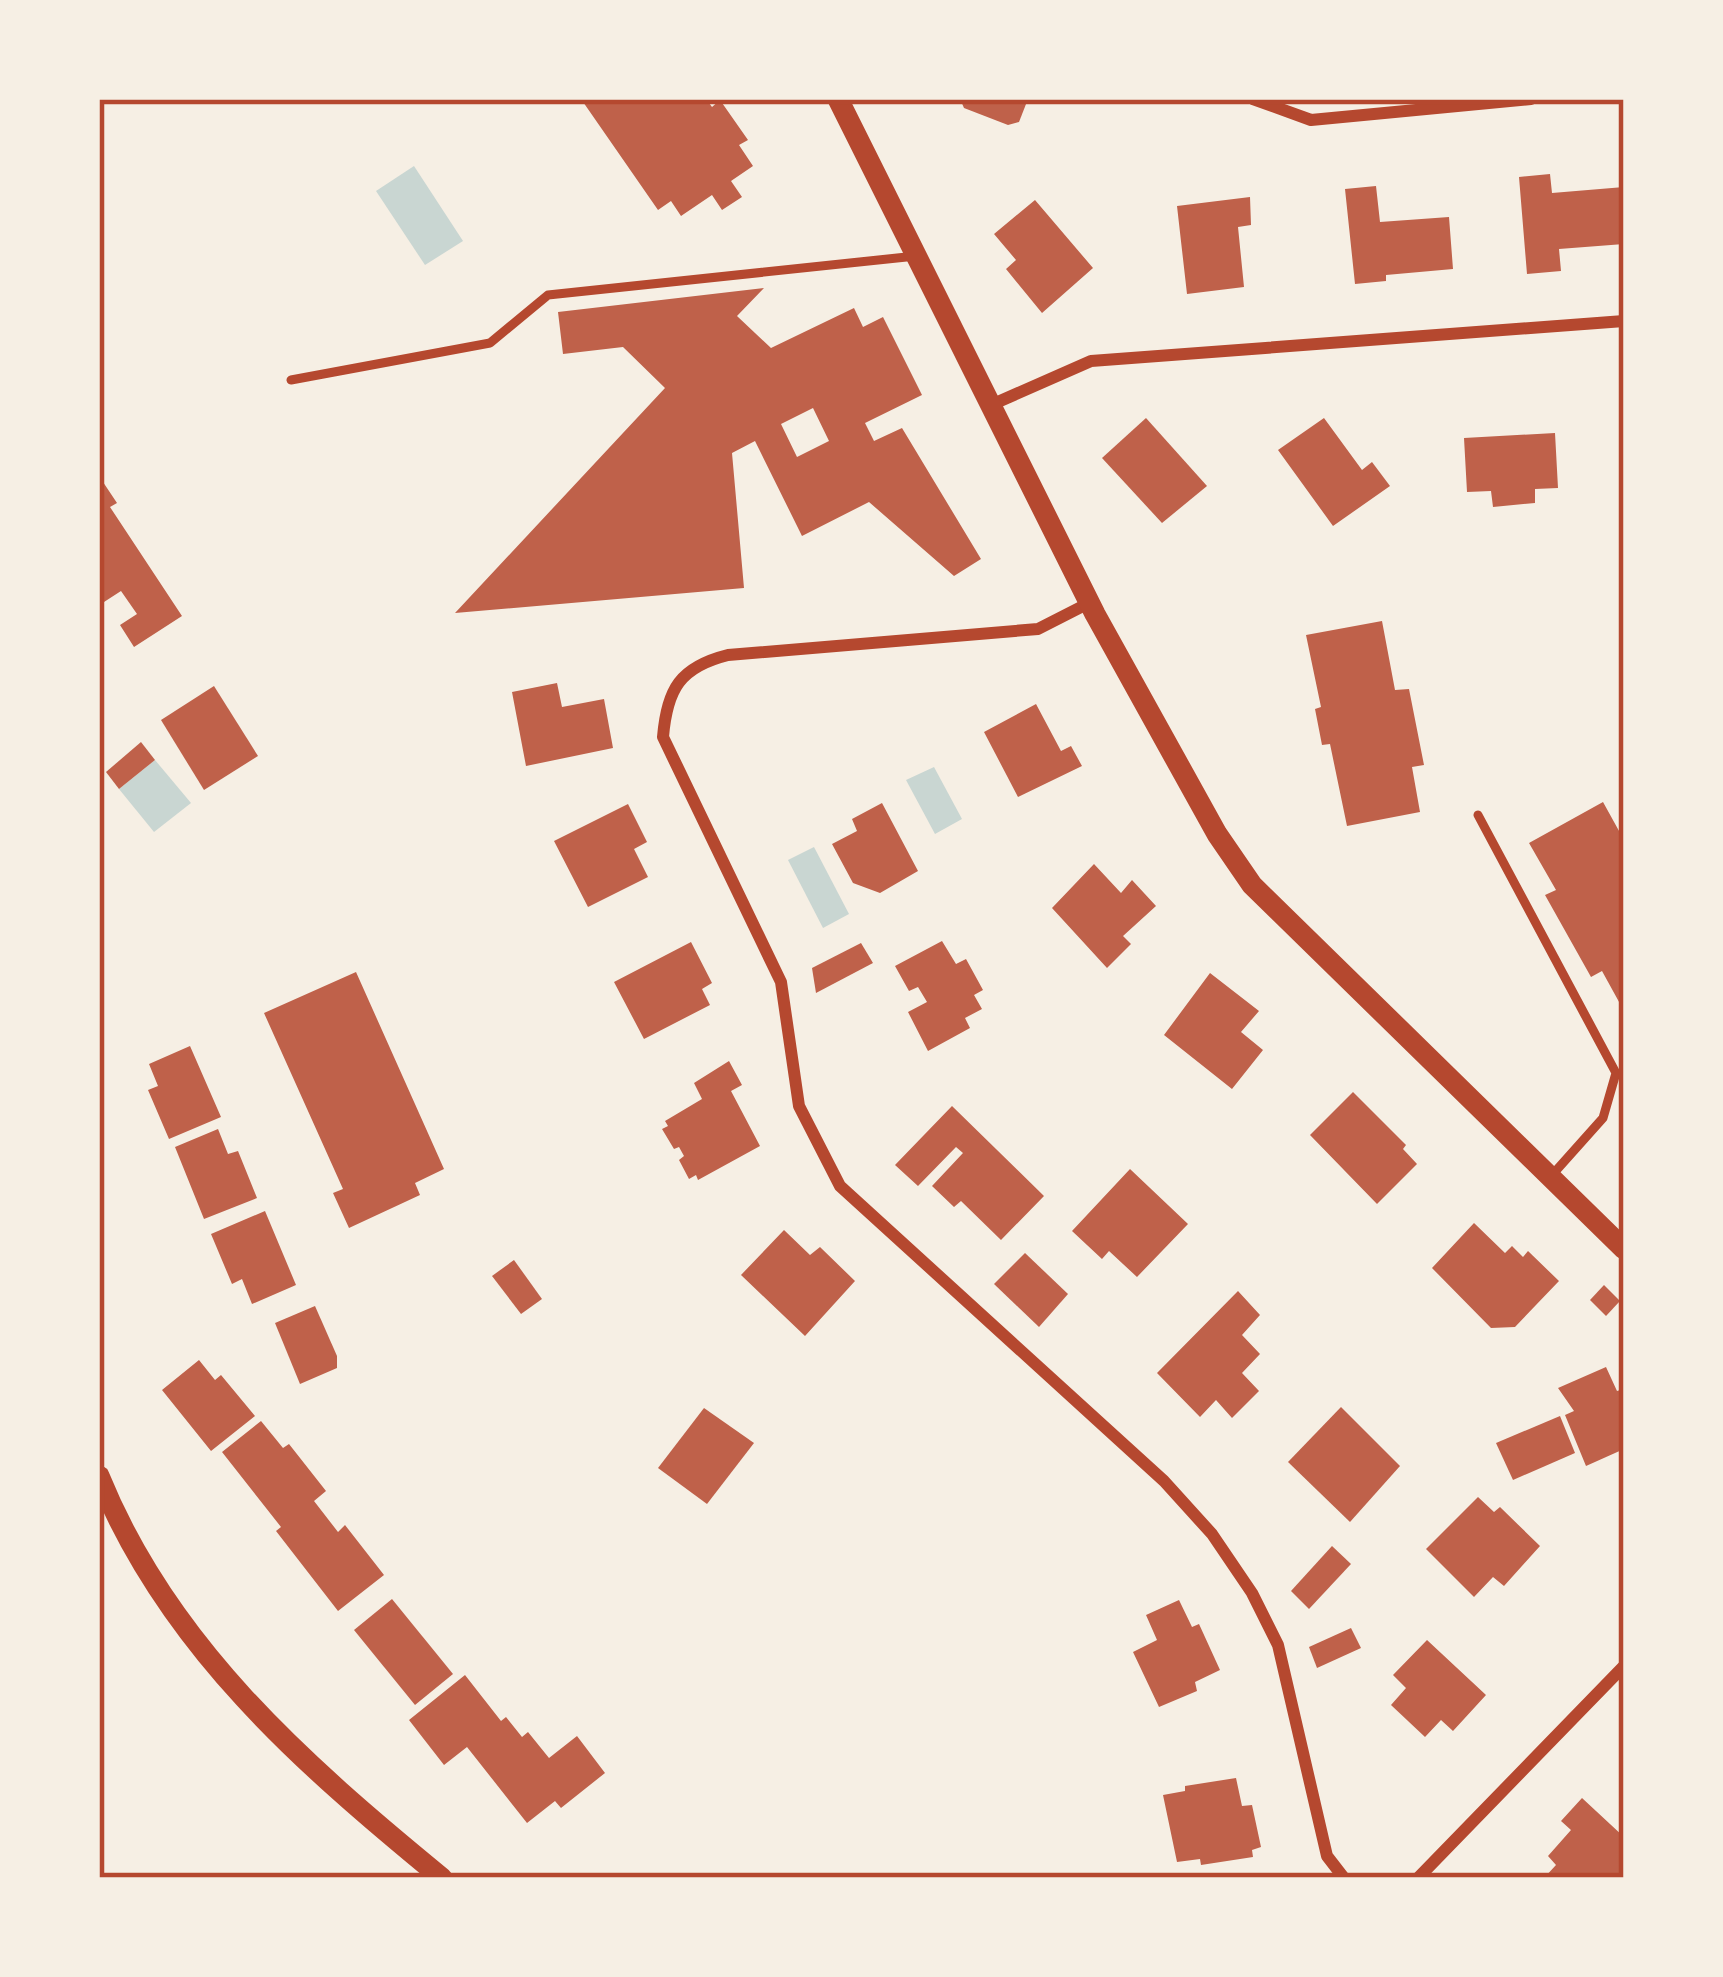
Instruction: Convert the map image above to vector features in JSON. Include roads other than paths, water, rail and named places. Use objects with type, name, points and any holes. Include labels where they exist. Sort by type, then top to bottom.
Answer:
[{"type":"street","points":[[838,99],[1089,603],[1217,834],[1252,885],[1624,1249]]},
{"type":"street","points":[[1253,99],[1311,120],[1531,99]]},
{"type":"street","points":[[991,405],[1091,362],[1624,321]]},
{"type":"street","points":[[1089,603],[1038,629],[728,655],[699,662],[679,680],[665,707],[663,737],[781,982],[799,1106],[840,1186],[1164,1481],[1212,1534],[1252,1592],[1278,1645],[1327,1856],[1344,1878]]},
{"type":"street","points":[[99,1475],[116,1517],[177,1620],[253,1712],[325,1781],[442,1878]]},
{"type":"street","points":[[1418,1878],[1624,1666]]},
{"type":"lane","points":[[291,380],[490,343],[548,295],[916,256]]},
{"type":"lane","points":[[1478,815],[1616,1073],[1603,1118],[1552,1174]]}]
